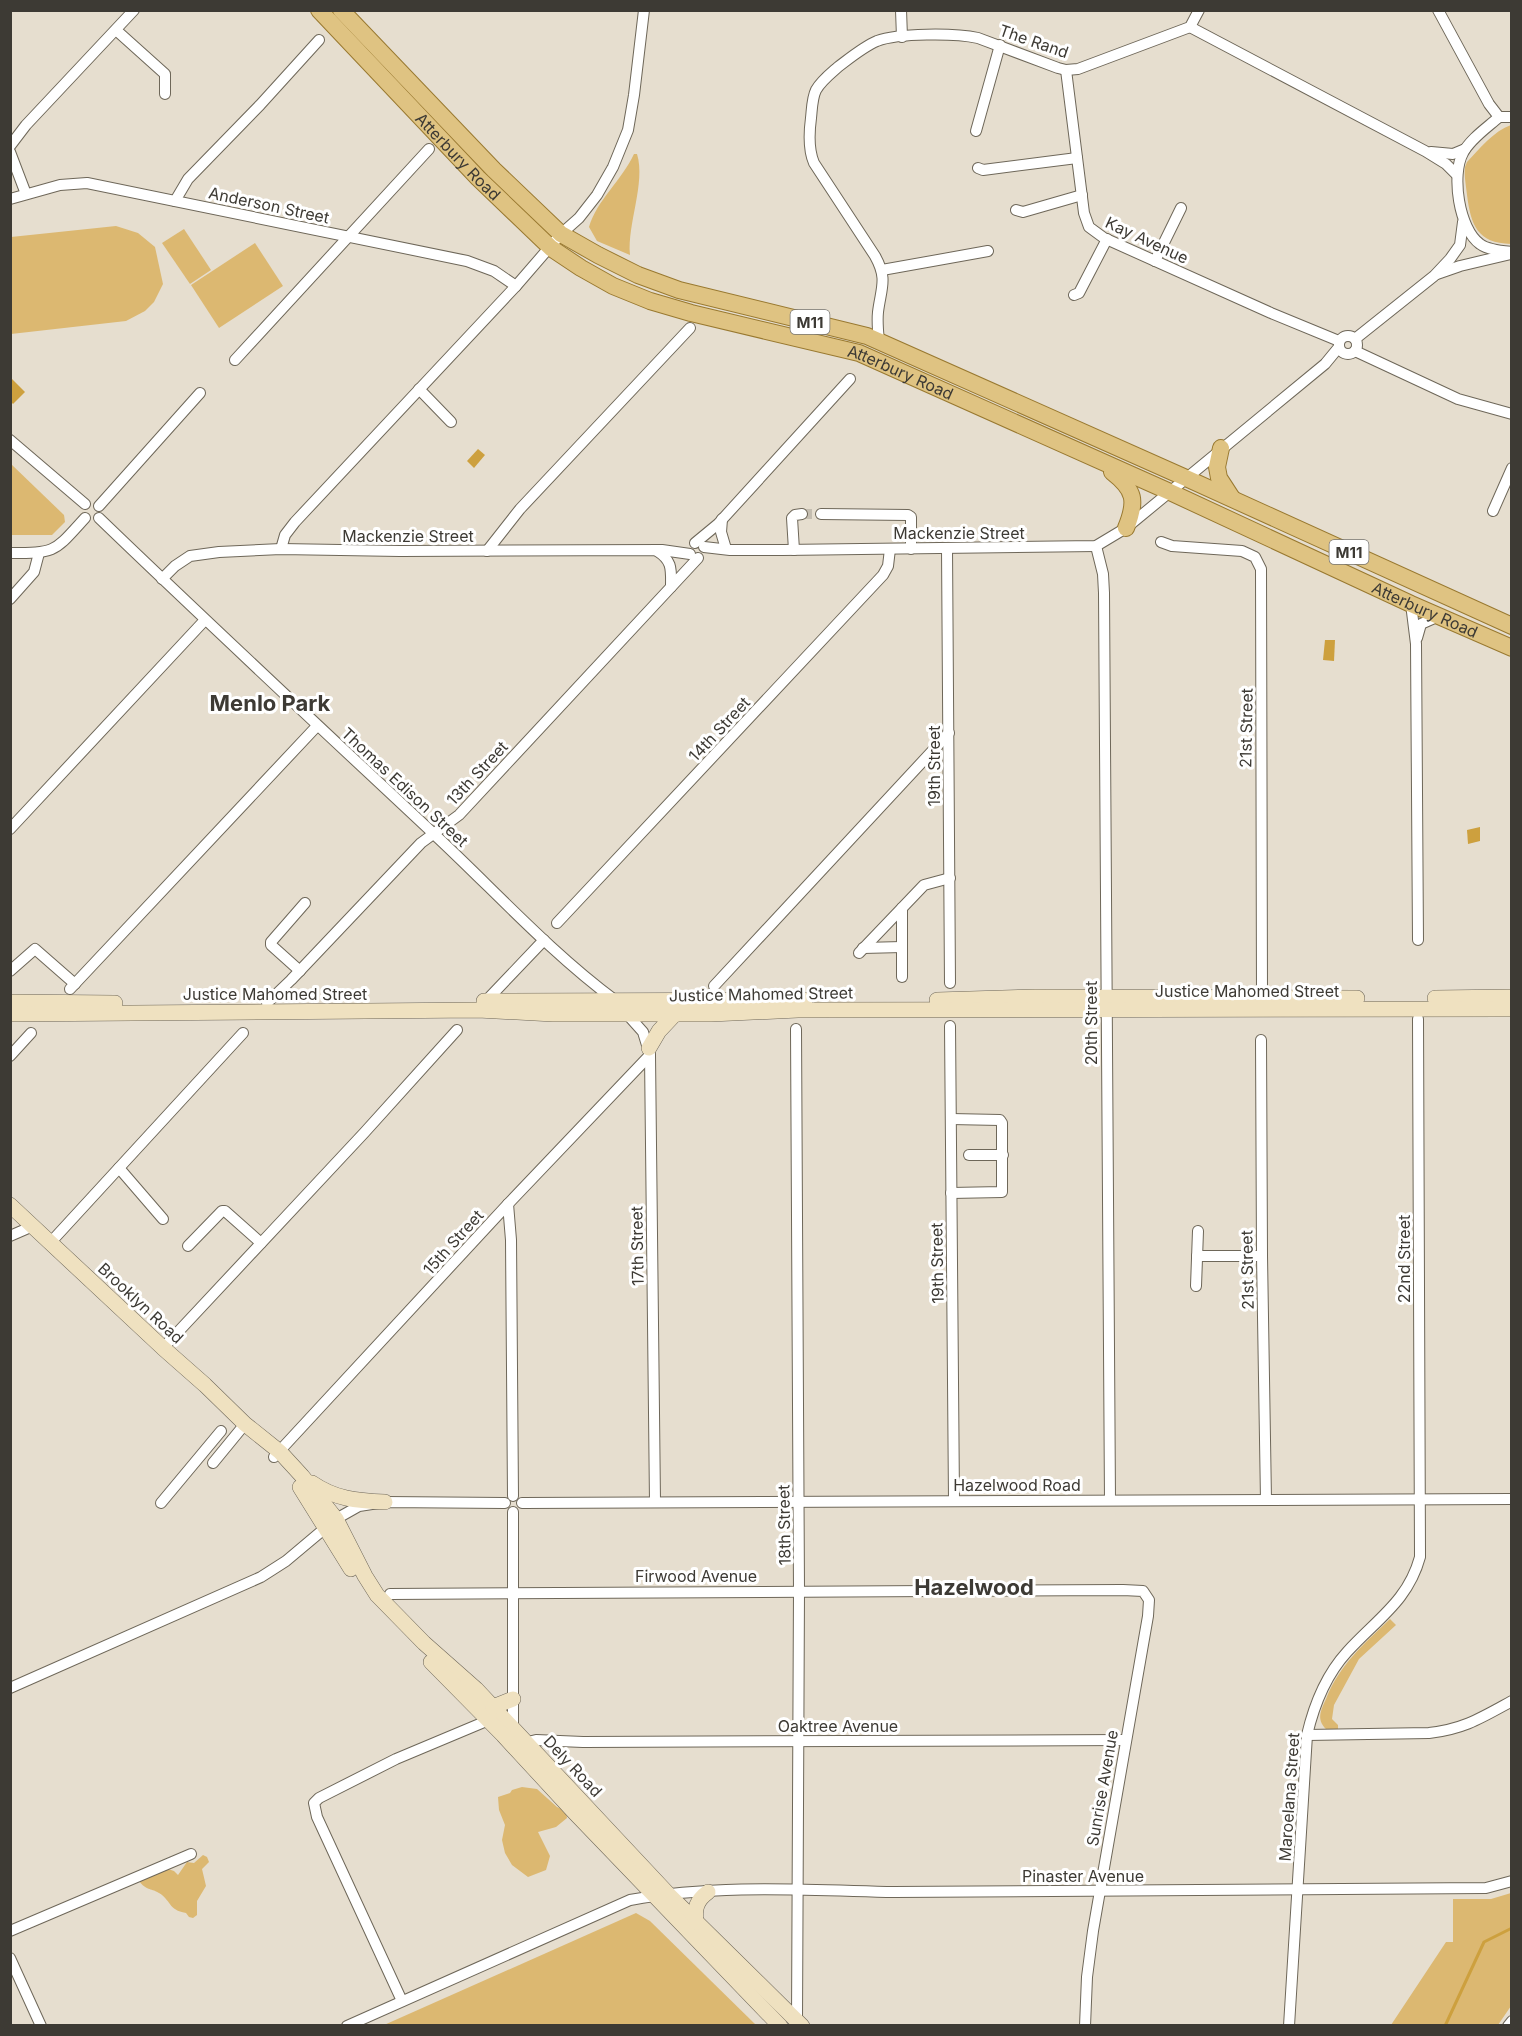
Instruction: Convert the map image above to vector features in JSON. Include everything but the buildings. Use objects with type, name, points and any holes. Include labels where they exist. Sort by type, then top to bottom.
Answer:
[{"type":"main road","name":"Atterbury Road","points":[[319,10],[478,178],[551,248],[613,286],[691,314],[859,353],[1512,648]]},
{"type":"main road","name":"Atterbury Road","points":[[341,10],[494,170],[561,234],[638,275],[679,290],[879,341],[1512,626]]},
{"type":"main road","points":[[1221,448],[1217,467],[1219,478],[1233,499]]},
{"type":"main road","points":[[1085,454],[1119,478],[1131,493],[1133,507],[1126,528]]},
{"type":"main road","name":"Justice Mahomed Street","points":[[10,1014],[478,1010],[554,1014],[675,1014],[1262,998],[1512,997]]},
{"type":"main road","name":"Justice Mahomed Street","points":[[10,1002],[1106,1003],[1512,1009]]},
{"type":"main road","points":[[650,1052],[658,1032],[675,1014]]},
{"type":"main road","name":"Brooklyn Road","points":[[10,1205],[302,1476],[330,1523]]},
{"type":"main road","name":"Brooklyn Road","points":[[277,1454],[330,1523]]},
{"type":"main road","points":[[302,1476],[333,1496],[385,1502]]},
{"type":"main road","name":"Dely Road","points":[[330,1523],[372,1602],[491,1714],[780,2025]]},
{"type":"main road","points":[[491,1714],[513,1699]]},
{"type":"main road","name":"Dely Road","points":[[491,1714],[513,1728],[530,1746],[538,1764]]},
{"type":"main road","points":[[513,1728],[515,1739],[538,1764]]},
{"type":"main road","points":[[696,1922],[696,1904],[708,1892]]},
{"type":"main road","name":"Dely Road","points":[[661,1895],[696,1922],[799,2024]]},
{"type":"street","points":[[10,147],[27,125],[134,10]]},
{"type":"street","points":[[280,549],[287,532],[551,248],[561,234],[579,218],[597,195],[614,167],[628,130],[644,10]]},
{"type":"street","points":[[901,10],[902,37]]},
{"type":"street","points":[[1199,10],[1190,27],[1425,151],[1442,161],[1456,174]]},
{"type":"street","points":[[1438,10],[1489,104],[1499,117]]},
{"type":"street","name":"The Rand","points":[[882,270],[814,163],[810,146],[811,116],[816,90],[826,77],[874,42],[902,37],[966,36],[1000,45],[1066,70],[1095,64],[1190,27]]},
{"type":"street","points":[[116,30],[165,74],[165,94]]},
{"type":"street","points":[[175,201],[188,179],[319,40]]},
{"type":"street","points":[[976,131],[1000,45]]},
{"type":"street","name":"Kay Avenue","points":[[1066,70],[1084,213],[1089,227],[1095,233],[1347,346],[1458,399],[1512,414]]},
{"type":"street","points":[[1096,546],[1126,528],[1434,276],[1456,252],[1462,236],[1463,222],[1456,174],[1461,155],[1499,117],[1512,117]]},
{"type":"street","points":[[235,360],[429,149]]},
{"type":"street","points":[[1425,151],[1448,154],[1465,149]]},
{"type":"street","points":[[10,152],[26,194]]},
{"type":"street","points":[[978,168],[983,170],[1077,158]]},
{"type":"street","name":"Anderson Street","points":[[10,198],[60,185],[87,183],[474,263],[494,271],[516,286]]},
{"type":"street","points":[[1016,210],[1023,212],[1082,195]]},
{"type":"street","points":[[1155,261],[1181,208]]},
{"type":"street","points":[[1463,222],[1473,238],[1482,246],[1512,253]]},
{"type":"street","points":[[1074,295],[1079,293],[1107,239]]},
{"type":"street","points":[[879,341],[878,312],[884,282],[882,270],[988,251]]},
{"type":"street","points":[[1434,276],[1451,269],[1512,253]]},
{"type":"street","points":[[858,334],[878,312]]},
{"type":"street","points":[[487,551],[520,510],[690,328]]},
{"type":"street","name":"13th Street","points":[[267,1003],[421,843],[459,815],[674,583],[720,521],[850,379]]},
{"type":"street","points":[[419,389],[450,422]]},
{"type":"street","points":[[99,506],[200,393]]},
{"type":"street","points":[[10,440],[85,504]]},
{"type":"street","points":[[1493,511],[1512,468]]},
{"type":"street","points":[[91,502],[99,506],[101,512],[99,518],[93,521],[85,518],[82,510],[85,504],[91,502]]},
{"type":"street","points":[[794,550],[792,518],[802,514]]},
{"type":"street","points":[[821,514],[908,515],[911,517],[911,549]]},
{"type":"street","points":[[10,553],[39,553],[56,548],[85,518]]},
{"type":"street","name":"Thomas Edison Street","points":[[99,518],[204,621],[434,834],[544,940],[616,1001]]},
{"type":"street","points":[[720,521],[721,532],[728,549]]},
{"type":"street","name":"21st Street","points":[[1161,542],[1172,546],[1242,551],[1255,557],[1261,569],[1262,998]]},
{"type":"street","name":"Mackenzie Street","points":[[162,579],[180,562],[195,555],[280,549],[794,550],[1096,546]]},
{"type":"street","name":"20th Street","points":[[1096,546],[1104,586],[1110,1500]]},
{"type":"street","name":"19th Street","points":[[947,548],[950,983]]},
{"type":"street","name":"14th Street","points":[[557,923],[883,575],[888,566],[890,549]]},
{"type":"street","points":[[659,550],[670,563],[674,583]]},
{"type":"street","points":[[10,599],[34,572],[39,553]]},
{"type":"street","points":[[1411,604],[1416,644],[1418,940]]},
{"type":"street","points":[[1416,644],[1421,624],[1439,616]]},
{"type":"street","points":[[10,829],[204,621]]},
{"type":"street","points":[[10,971],[35,949],[72,986],[317,726]]},
{"type":"street","points":[[714,986],[949,733]]},
{"type":"street","points":[[902,947],[861,950],[924,885],[950,879]]},
{"type":"street","points":[[300,971],[271,945],[271,942],[305,903]]},
{"type":"street","points":[[902,908],[902,977]]},
{"type":"street","points":[[486,1001],[544,940]]},
{"type":"street","name":"17th Street","points":[[616,1001],[643,1032],[650,1052],[655,1502]]},
{"type":"street","name":"22nd Street","points":[[1418,1019],[1419,1499]]},
{"type":"street","name":"19th Street","points":[[950,1026],[954,1500]]},
{"type":"street","name":"18th Street","points":[[796,1029],[799,2024]]},
{"type":"street","points":[[163,1348],[457,1030]]},
{"type":"street","points":[[10,1056],[32,1033]]},
{"type":"street","points":[[50,1243],[243,1033]]},
{"type":"street","name":"21st Street","points":[[1261,1040],[1266,1500]]},
{"type":"street","name":"15th Street","points":[[277,1454],[650,1052]]},
{"type":"street","points":[[951,1119],[1000,1120],[1003,1155],[1002,1192],[951,1193]]},
{"type":"street","points":[[969,1155],[1003,1155]]},
{"type":"street","points":[[119,1168],[163,1219]]},
{"type":"street","points":[[508,1204],[511,1240],[513,1728]]},
{"type":"street","points":[[188,1246],[219,1212],[225,1210],[261,1242]]},
{"type":"street","points":[[10,1236],[33,1226]]},
{"type":"street","points":[[1196,1286],[1198,1231]]},
{"type":"street","points":[[1197,1256],[1262,1256]]},
{"type":"street","points":[[207,1448],[215,1460],[246,1425]]},
{"type":"street","points":[[161,1503],[221,1431]]},
{"type":"street","name":"Maroelana Street","points":[[1289,2025],[1307,1735],[1313,1712],[1333,1670],[1346,1653],[1408,1588],[1420,1557],[1419,1499]]},
{"type":"street","name":"Hazelwood Road","points":[[10,1688],[261,1577],[286,1561],[330,1523],[359,1506],[385,1502],[1512,1499]]},
{"type":"street","name":"Firwood Avenue","points":[[390,1593],[1141,1590],[1146,1593]]},
{"type":"street","name":"Sunrise Avenue","points":[[1085,2025],[1090,1952],[1148,1616],[1149,1600],[1146,1593]]},
{"type":"street","points":[[1307,1735],[1448,1731],[1466,1726],[1512,1701]]},
{"type":"street","points":[[402,2001],[317,1817],[314,1803],[319,1798],[396,1759],[491,1714]]},
{"type":"street","name":"Oaktree Avenue","points":[[530,1746],[536,1740],[799,1742],[1126,1740]]},
{"type":"street","points":[[538,1764],[543,1751],[551,1741]]},
{"type":"street","points":[[10,1931],[191,1854]]},
{"type":"street","name":"Pinaster Avenue","points":[[347,2025],[630,1900],[661,1895],[799,1890],[894,1892],[1486,1888],[1512,1881]]},
{"type":"street","points":[[10,1958],[41,2025]]},
{"type":"street","points":[[1508,2025],[1512,2020]]},
{"type":"shaded area","points":[[1511,125],[1511,244],[1490,240],[1478,230],[1471,215],[1465,167],[1467,162],[1493,136]]},
{"type":"shaded area","points":[[634,154],[637,154],[639,178],[631,230],[630,255],[597,241],[589,227],[598,208]]},
{"type":"shaded area","points":[[116,226],[138,233],[155,247],[163,284],[154,302],[145,311],[126,321],[11,334],[11,237]]},
{"type":"shaded area","points":[[184,229],[211,270],[190,284],[162,243]]},
{"type":"shaded area","points":[[255,243],[283,286],[219,328],[191,285]]},
{"type":"shaded area","points":[[11,378],[25,392],[13,404],[11,402]]},
{"type":"shaded area","points":[[478,449],[485,455],[474,468],[467,461]]},
{"type":"shaded area","points":[[11,464],[64,515],[65,522],[52,535],[11,535]]},
{"type":"shaded area","points":[[1325,640],[1335,640],[1334,661],[1323,660]]},
{"type":"shaded area","points":[[1480,827],[1480,841],[1468,844],[1467,830]]},
{"type":"shaded area","points":[[1390,1619],[1396,1625],[1359,1659],[1334,1705],[1332,1719],[1338,1725],[1338,1729],[1326,1729],[1321,1722],[1321,1711],[1338,1675],[1353,1656]]},
{"type":"shaded area","points":[[522,1787],[537,1789],[557,1807],[566,1811],[567,1818],[556,1827],[538,1832],[550,1856],[546,1870],[528,1877],[512,1865],[505,1853],[502,1840],[505,1825],[499,1810],[498,1797]]},
{"type":"shaded area","points":[[203,1855],[209,1862],[202,1869],[206,1886],[197,1901],[197,1915],[193,1918],[176,1910],[163,1896],[146,1888],[138,1880],[168,1869],[178,1875],[187,1862],[194,1863]]},
{"type":"shaded area","points":[[1511,1893],[1511,2006],[1498,2025],[1391,2025],[1446,1942],[1453,1942],[1453,1899],[1491,1899]]},
{"type":"shaded area","points":[[636,1913],[650,1921],[756,2025],[384,2025]]},
{"type":"waterway","points":[[1445,2026],[1484,1942],[1512,1928]]},
{"type":"tunnel","points":[[802,514],[821,514]]},
{"type":"district","name":"Menlo Park","points":[[270,703]]},
{"type":"district","name":"Hazelwood","points":[[974,1587]]}]
